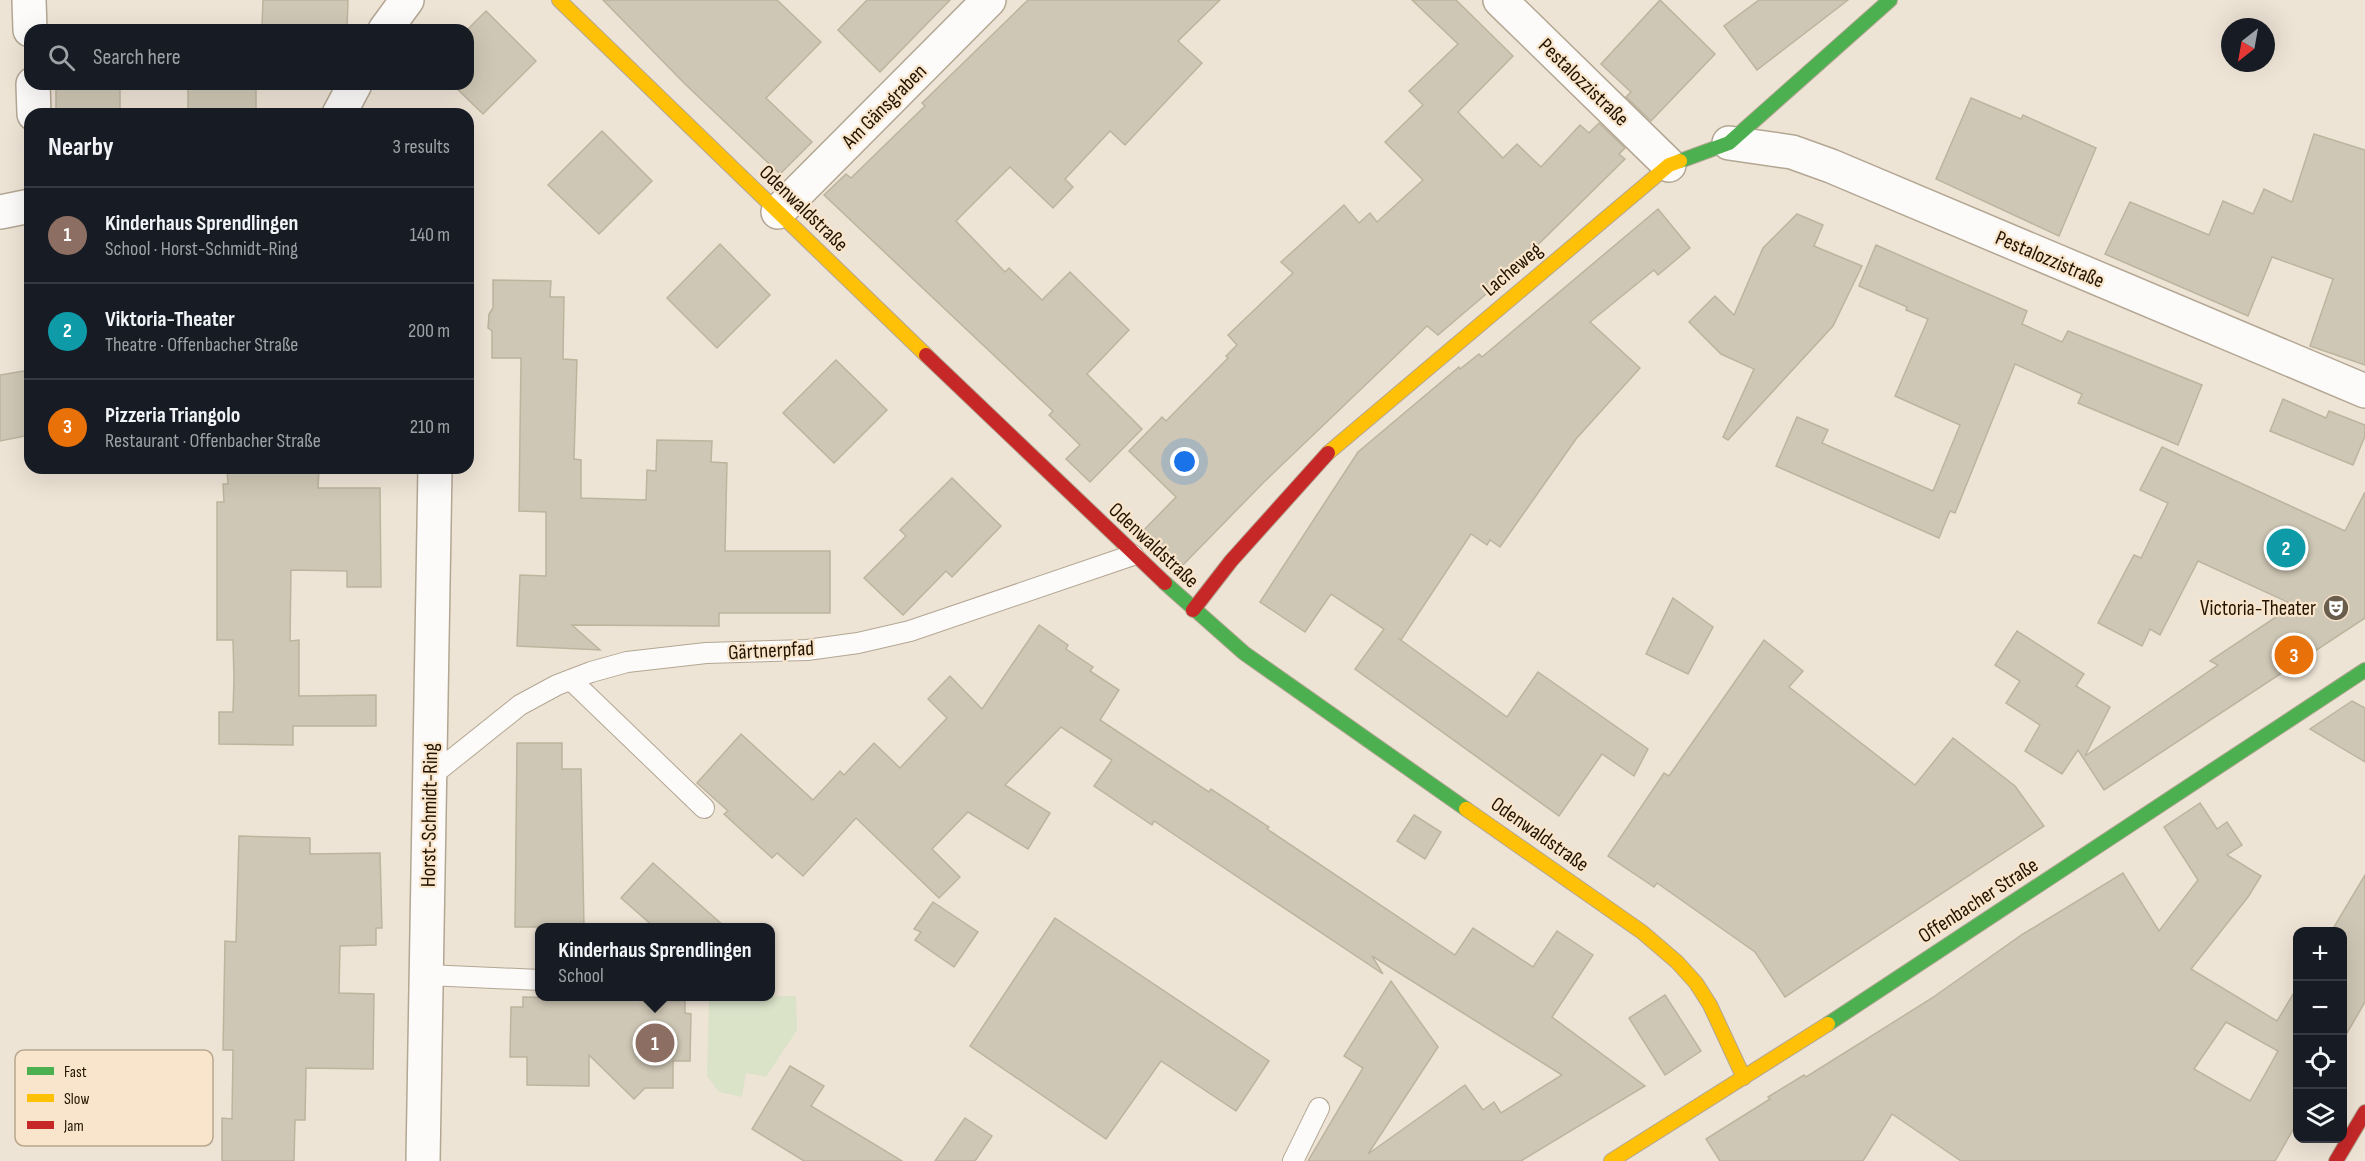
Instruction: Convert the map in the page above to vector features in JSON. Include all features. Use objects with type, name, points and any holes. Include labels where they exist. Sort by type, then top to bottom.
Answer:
[{"type":"street","points":[[29,0],[30,24]]},
{"type":"street","points":[[389,24],[407,0]]},
{"type":"street","name":"Odenwaldstraße","points":[[559,0],[1133,555],[1193,610],[1244,652],[1642,932],[1697,984],[1744,1078]]},
{"type":"street","name":"Am Gänsgraben","points":[[778,212],[989,0]]},
{"type":"street","name":"Pestalozzistraße","points":[[1500,0],[1669,165]]},
{"type":"street","name":"Lacheweg","points":[[1193,610],[1231,561],[1325,455],[1669,165],[1730,142],[1890,0]]},
{"type":"street","points":[[33,90],[34,108]]},
{"type":"street","points":[[342,108],[352,90]]},
{"type":"street","name":"Pestalozzistraße","points":[[1730,142],[1792,152],[1831,166],[2365,392]]},
{"type":"street","points":[[0,212],[24,207]]},
{"type":"street","name":"Horst-Schmidt-Ring","points":[[423,1161],[435,474]]},
{"type":"street","name":"Offenbacher Straße","points":[[1611,1161],[1744,1078],[2365,670]]},
{"type":"street","points":[[2336,1161],[2365,1112]]},
{"type":"lane","name":"Gärtnerpfad","points":[[430,777],[520,705],[571,680],[627,662],[706,653],[807,650],[858,643],[910,631],[1133,555]]},
{"type":"lane","points":[[571,680],[704,808]]},
{"type":"lane","points":[[427,975],[535,980]]},
{"type":"lane","points":[[1293,1161],[1319,1108]]},
{"type":"green space","points":[[775,996],[796,996],[797,1030],[766,1077],[746,1073],[742,1097],[719,1092],[707,1076],[709,1001],[775,1001]]},
{"type":"building","points":[[263,0],[348,0],[347,24],[262,24]]},
{"type":"building","points":[[603,0],[777,0],[821,42],[766,98],[812,142],[780,174],[685,84]]},
{"type":"building","points":[[867,0],[950,0],[880,72],[838,30]]},
{"type":"building","points":[[1028,0],[1220,0],[1178,41],[1202,63],[1125,145],[1110,131],[1065,179],[1073,187],[1053,208],[1010,167],[956,221],[1005,272],[1009,268],[1042,300],[1070,272],[1129,330],[1087,374],[1142,429],[1090,482],[1066,459],[1080,445],[1049,415],[1053,411],[824,195],[846,174],[851,178],[925,106],[922,103]]},
{"type":"building","points":[[1412,0],[1456,0],[1513,56],[1458,112],[1503,158],[1517,144],[1541,167],[1580,125],[1589,133],[1599,123],[1625,148],[1619,154],[1625,159],[1499,283],[1438,335],[1427,326],[1264,482],[1180,568],[1143,531],[1176,497],[1129,451],[1162,417],[1166,421],[1228,358],[1226,356],[1237,345],[1228,335],[1293,273],[1281,262],[1344,205],[1359,223],[1370,213],[1377,222],[1423,180],[1385,142],[1423,105],[1409,91],[1458,44]]},
{"type":"building","points":[[1660,0],[1715,54],[1651,121],[1626,97],[1631,92],[1601,64]]},
{"type":"building","points":[[1759,0],[1848,0],[1757,70],[1724,26]]},
{"type":"building","points":[[486,11],[536,61],[483,114],[458,90],[474,90],[473,24]]},
{"type":"building","points":[[56,90],[120,90],[120,108],[56,108]]},
{"type":"building","points":[[188,90],[256,90],[256,108],[188,108]]},
{"type":"building","points":[[1971,98],[2021,119],[2023,115],[2096,148],[2059,236],[1936,179]]},
{"type":"building","points":[[602,131],[652,181],[599,234],[548,185]]},
{"type":"building","points":[[2314,134],[2365,150],[2365,365],[2310,346],[2333,279],[2272,257],[2248,316],[2105,254],[2130,202],[2209,235],[2223,201],[2253,214],[2264,189],[2292,202]]},
{"type":"building","points":[[1658,209],[1690,248],[1658,275],[1654,270],[1590,322],[1640,368],[1576,439],[1500,547],[1490,540],[1487,545],[1471,534],[1401,640],[1398,638],[1507,717],[1538,672],[1648,749],[1634,776],[1602,754],[1559,816],[1355,669],[1384,629],[1331,594],[1305,632],[1260,602],[1358,452],[1459,367],[1460,369],[1479,354],[1482,357]]},
{"type":"building","points":[[1797,214],[1823,225],[1814,246],[1862,266],[1833,326],[1728,440],[1723,437],[1754,369],[1721,354],[1689,322],[1715,296],[1734,315],[1763,248]]},
{"type":"building","points":[[720,244],[770,295],[717,348],[667,298]]},
{"type":"building","points":[[1876,245],[2027,311],[2022,324],[2062,342],[2068,331],[2202,385],[2178,445],[2078,403],[2082,394],[2015,364],[1955,513],[1950,511],[1939,538],[1776,466],[1797,417],[1828,430],[1822,443],[1933,491],[1960,425],[1895,396],[1928,319],[1859,286]]},
{"type":"building","points":[[493,280],[551,281],[550,297],[564,297],[563,359],[577,360],[574,459],[581,460],[581,498],[646,500],[647,470],[656,471],[657,440],[712,441],[711,462],[727,463],[725,551],[830,551],[830,613],[719,613],[719,626],[572,625],[600,650],[517,646],[520,575],[546,576],[546,512],[519,511],[521,358],[492,358],[492,331],[488,328],[489,314],[493,308]]},
{"type":"building","points":[[836,360],[887,410],[834,463],[783,413]]},
{"type":"building","points":[[24,371],[24,436],[0,441],[0,375]]},
{"type":"building","points":[[2283,399],[2326,418],[2329,411],[2365,425],[2365,436],[2353,465],[2270,431]]},
{"type":"building","points":[[2162,447],[2345,531],[2365,492],[2365,618],[2104,790],[2078,750],[2062,774],[2025,751],[2040,725],[2006,703],[2020,681],[1995,665],[2017,631],[2084,674],[2076,686],[2110,707],[2085,756],[2218,665],[2210,661],[2294,605],[2198,561],[2160,635],[2150,629],[2142,646],[2098,623],[2134,555],[2141,558],[2168,503],[2140,490]]},
{"type":"building","points":[[227,474],[319,474],[318,488],[380,488],[381,587],[347,587],[347,571],[291,570],[290,641],[299,640],[299,696],[376,695],[376,726],[293,726],[293,745],[219,744],[219,712],[233,712],[233,640],[217,640],[217,502],[224,502],[223,484],[228,484]]},
{"type":"building","points":[[952,478],[1001,526],[952,577],[946,571],[903,615],[864,578],[906,536],[900,530]]},
{"type":"building","points":[[1673,598],[1713,627],[1688,674],[1646,654]]},
{"type":"building","points":[[1039,625],[1068,645],[1066,649],[1093,667],[1090,671],[1119,690],[1100,720],[1209,792],[1211,789],[1269,827],[1267,829],[1455,955],[1473,928],[1533,967],[1557,931],[1593,955],[1552,1017],[1645,1086],[1521,1161],[1308,1161],[1363,1068],[1344,1056],[1391,981],[1438,1047],[1368,1154],[1465,1085],[1483,1110],[1494,1102],[1501,1113],[1562,1075],[1372,956],[1383,974],[1154,821],[1152,825],[1094,786],[1112,760],[1061,727],[1005,785],[1050,813],[1028,849],[968,812],[932,849],[960,877],[939,898],[856,818],[803,876],[777,853],[772,858],[724,814],[728,811],[697,783],[741,734],[813,800],[840,771],[844,775],[874,743],[900,768],[947,718],[928,699],[950,676],[982,709]]},
{"type":"building","points":[[1764,640],[1803,671],[1789,687],[1915,785],[1953,738],[2015,786],[2044,826],[1785,997],[1755,952],[1657,883],[1654,887],[1608,856],[1664,773],[1669,776]]},
{"type":"building","points":[[2352,701],[2365,708],[2365,762],[2310,729]]},
{"type":"building","points":[[517,743],[562,743],[562,769],[581,769],[584,923],[535,923],[535,927],[515,927]]},
{"type":"building","points":[[2200,803],[2217,829],[2227,822],[2242,845],[2227,855],[2261,876],[2248,897],[2191,969],[2277,1021],[2293,994],[2293,1130],[2275,1161],[1961,1161],[1892,1114],[1863,1161],[1720,1161],[1706,1139],[1770,1099],[1768,1097],[1804,1075],[1806,1077],[1932,998],[2023,934],[2123,873],[2159,931],[2198,880],[2164,827]],"holes":[[[2226,1022],[2278,1051],[2250,1101],[2194,1069]]]},
{"type":"building","points":[[1414,815],[1441,832],[1425,859],[1397,841]]},
{"type":"building","points":[[239,836],[310,838],[310,854],[380,853],[382,928],[376,928],[376,945],[340,946],[339,993],[374,994],[373,1069],[306,1068],[305,1120],[295,1120],[294,1161],[222,1161],[222,1118],[232,1119],[233,1050],[223,1050],[225,941],[236,942]]},
{"type":"building","points":[[653,863],[720,923],[649,923],[621,898]]},
{"type":"building","points":[[2365,875],[2365,1002],[2347,1033],[2347,927],[2334,927]]},
{"type":"building","points":[[933,902],[978,932],[954,967],[915,940],[921,932],[914,929]]},
{"type":"building","points":[[1055,918],[1269,1061],[1236,1111],[1161,1061],[1106,1139],[970,1046]]},
{"type":"building","points":[[1665,995],[1701,1051],[1665,1075],[1629,1018]]},
{"type":"building","points":[[523,997],[535,997],[535,1001],[685,1001],[685,1013],[691,1014],[690,1061],[673,1061],[673,1088],[645,1088],[634,1099],[589,1055],[589,1086],[527,1085],[527,1057],[510,1057],[511,1007],[523,1007]]},
{"type":"building","points":[[790,1066],[824,1086],[811,1106],[902,1161],[804,1161],[752,1129]]},
{"type":"building","points":[[965,1118],[992,1136],[975,1161],[935,1161]]},
{"type":"traffic: fast","points":[[1680,161],[1729,143],[1890,0]]},
{"type":"traffic: fast","points":[[1165,583],[1244,653],[1466,809]]},
{"type":"traffic: fast","points":[[1828,1024],[2365,670]]},
{"type":"traffic: slow","points":[[559,0],[926,355]]},
{"type":"traffic: slow","points":[[1328,453],[1669,165],[1680,161]]},
{"type":"traffic: slow","points":[[1466,809],[1642,932],[1677,962],[1696,983],[1710,1005],[1744,1078]]},
{"type":"traffic: slow","points":[[1611,1161],[1828,1024]]},
{"type":"traffic: jam","points":[[926,355],[1165,583]]},
{"type":"traffic: jam","points":[[1193,610],[1231,561],[1328,453]]},
{"type":"traffic: jam","points":[[2336,1161],[2365,1112]]},
{"type":"place","name":"Viktoria-Theater","points":[[2286,548]]},
{"type":"place","name":"Victoria-Theater","points":[[2336,608]]},
{"type":"place","name":"Pizzeria Triangolo","points":[[2294,655]]},
{"type":"place","name":"Kinderhaus Sprendlingen","points":[[655,1043]]}]
